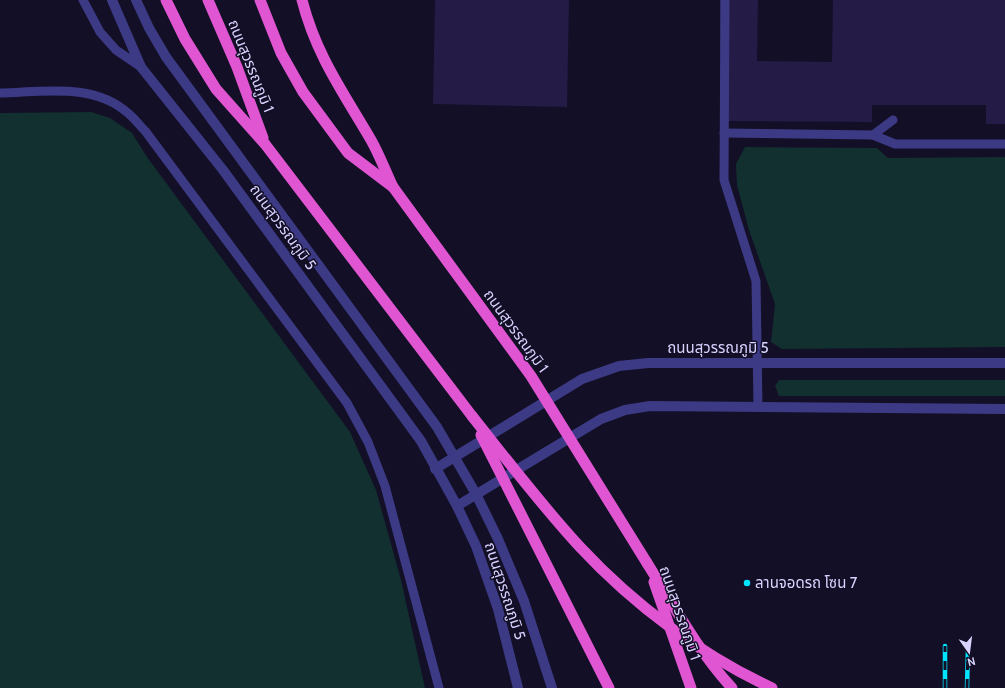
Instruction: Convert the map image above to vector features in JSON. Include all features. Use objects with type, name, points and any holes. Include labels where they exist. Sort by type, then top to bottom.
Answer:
[{"type":"highway","name":"ถนนสุวรรณภูมิ 1","points":[[166,0],[185,39],[216,89],[265,144],[472,416],[609,688]]},
{"type":"highway","name":"ถนนสุวรรณภูมิ 1","points":[[208,0],[237,67],[265,144]]},
{"type":"highway","points":[[260,0],[281,53],[303,92],[348,153],[393,187]]},
{"type":"highway","name":"ถนนสุวรรณภูมิ 1","points":[[302,0],[309,27],[328,71],[372,142],[393,187],[531,376],[647,563],[691,688]]},
{"type":"highway","points":[[472,416],[580,547],[645,608],[679,633],[716,657],[772,688]]},
{"type":"highway","points":[[647,563],[697,645],[732,688]]},
{"type":"street","name":"ถนนสุวรรณภูมิ 5","points":[[112,0],[141,67],[223,170],[421,441],[435,469],[457,506],[476,546],[498,609],[518,688]]},
{"type":"street","name":"ถนนสุวรรณภูมิ 5","points":[[136,0],[149,28],[166,57],[437,426],[476,494],[498,539],[524,601],[552,688]]},
{"type":"street","name":"ถนนสุวรรณภูมิ 5","points":[[435,469],[582,379],[619,366],[648,362],[1005,363]]},
{"type":"street","points":[[457,506],[601,419],[626,410],[650,406],[1005,409]]},
{"type":"lane","points":[[83,0],[100,32],[116,50],[141,67]]},
{"type":"lane","points":[[725,0],[724,180],[756,281],[758,407]]},
{"type":"lane","points":[[0,93],[75,91],[93,94],[112,102],[129,113],[146,132],[357,420],[368,442],[385,486],[439,688]]},
{"type":"lane","points":[[872,135],[892,120]]},
{"type":"lane","points":[[724,133],[872,135],[896,144],[1005,144]]},
{"type":"green space","points":[[91,112],[110,118],[132,133],[147,157],[350,432],[376,490],[401,580],[425,688],[0,688],[0,113]]},
{"type":"green space","points":[[745,147],[877,148],[888,158],[1005,157],[1005,347],[782,349],[771,342],[775,304],[749,230],[737,185],[736,164]]},
{"type":"green space","points":[[779,380],[1005,380],[1005,396],[779,396],[775,386]]},
{"type":"building","points":[[435,0],[569,0],[567,107],[433,104]]},
{"type":"building","points":[[720,0],[758,0],[757,61],[832,62],[833,0],[1005,0],[1005,124],[986,124],[986,105],[872,105],[872,122],[720,121]]},
{"type":"railway","points":[[945,646],[945,688]]},
{"type":"railway","points":[[967,688],[968,647]]},
{"type":"place","name":"ลานจอดรถ โซน 7","points":[[747,583]]}]
